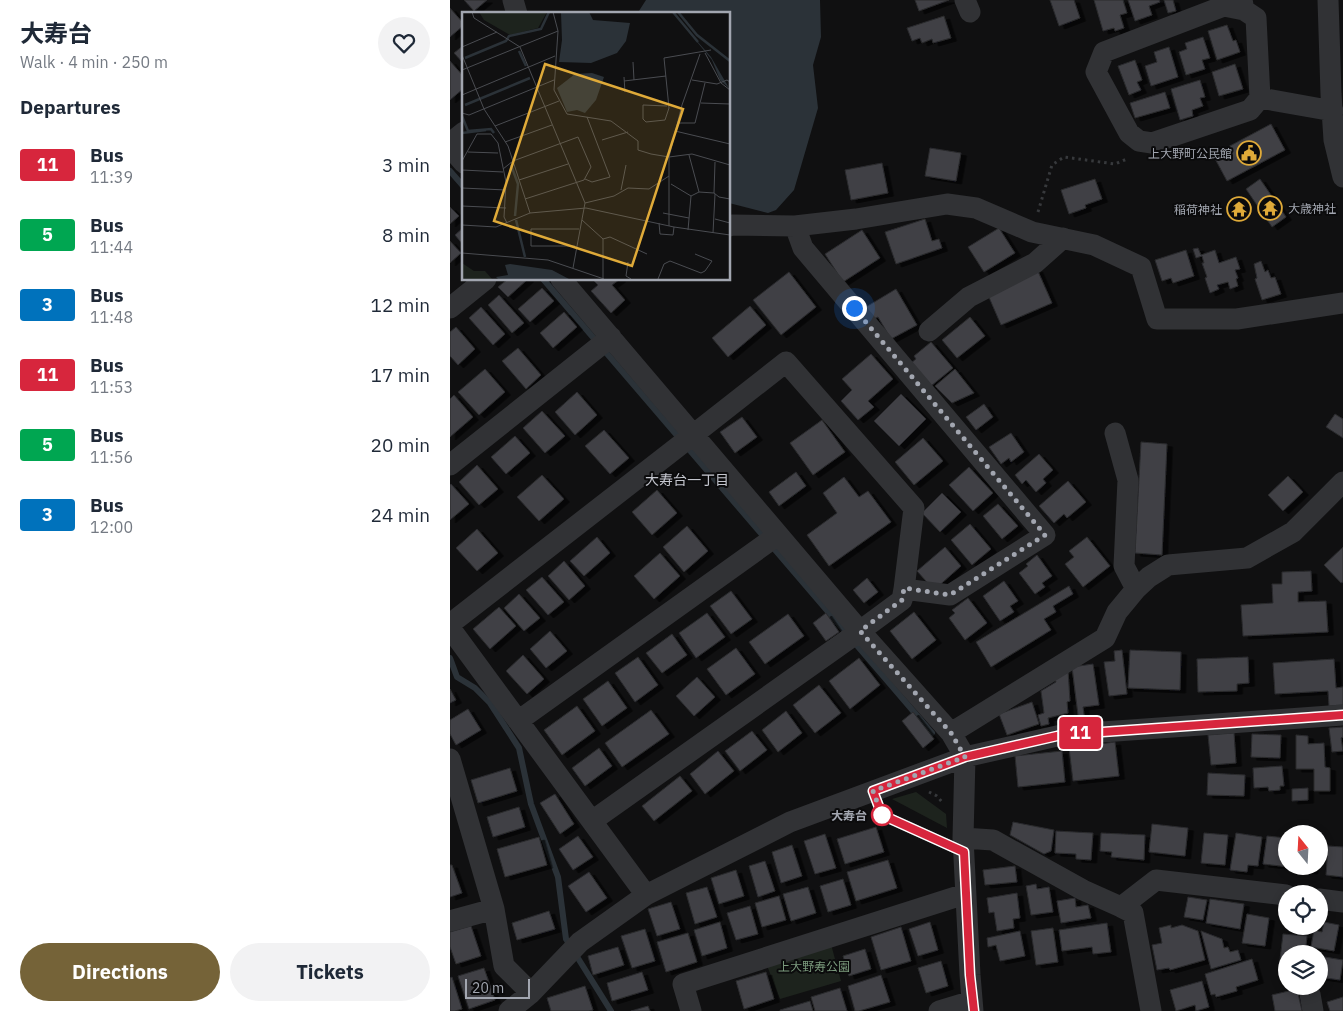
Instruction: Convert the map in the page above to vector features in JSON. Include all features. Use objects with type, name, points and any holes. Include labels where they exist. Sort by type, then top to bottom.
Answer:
[{"type":"street","points":[[1328,0],[1338,140],[1343,177]]},
{"type":"street","points":[[1243,5],[1256,18],[1260,98],[1250,110],[1152,143],[1139,140],[1128,133],[1096,72],[1104,52],[1224,6],[1243,5]]},
{"type":"street","points":[[1260,98],[1336,98]]},
{"type":"street","points":[[462,134],[450,145],[462,161]]},
{"type":"street","points":[[730,226],[795,226],[856,219],[947,204],[976,208],[1032,232],[1094,245],[1141,267],[1157,319],[1237,319],[1343,303]]},
{"type":"street","points":[[795,226],[803,248],[1045,535],[950,595],[904,588]]},
{"type":"street","points":[[929,331],[969,298],[1035,263],[1063,238]]},
{"type":"street","points":[[450,308],[485,280]]},
{"type":"street","points":[[562,280],[860,631],[951,733],[965,757],[965,894],[973,1006],[939,1011]]},
{"type":"street","points":[[450,465],[610,337]]},
{"type":"street","points":[[450,624],[786,362],[914,508],[902,600],[592,821]]},
{"type":"street","points":[[1115,433],[1128,480],[1124,566],[1136,589]]},
{"type":"street","points":[[951,733],[1105,638],[1117,612],[1149,577],[1168,565],[1247,558],[1293,532],[1343,482]]},
{"type":"street","points":[[518,721],[778,535]]},
{"type":"street","points":[[450,628],[646,895]]},
{"type":"street","points":[[508,1011],[531,993],[580,942],[646,895],[790,822],[965,757],[1057,736],[1074,734],[1343,715]]},
{"type":"street","points":[[450,759],[457,805],[494,909],[504,966],[531,993]]},
{"type":"street","points":[[964,845],[993,840],[1082,890],[1133,913],[1151,1011]]},
{"type":"street","points":[[1122,907],[1156,880],[1278,895]]},
{"type":"street","points":[[691,1011],[683,984],[965,894]]},
{"type":"street","points":[[1328,900],[1343,902]]},
{"type":"street","points":[[450,921],[494,909]]},
{"type":"lane","points":[[873,791],[882,815],[964,845]]},
{"type":"path","points":[[1032,232],[1052,165],[1064,157],[1115,164],[1131,157],[1139,140]]},
{"type":"path","points":[[922,789],[937,796],[948,808]]},
{"type":"green space","points":[[916,792],[946,814],[947,828],[892,799]]},
{"type":"green space","name":"上大野寿公園","points":[[829,937],[841,981],[780,999],[766,963]]},
{"type":"shaded area","points":[[646,0],[820,0],[821,37],[813,65],[818,108],[794,190],[776,210],[768,213],[730,203],[730,12],[638,12]]},
{"type":"building","points":[[464,0],[487,0],[474,11]]},
{"type":"building","points":[[915,0],[949,0],[919,11]]},
{"type":"building","points":[[1050,0],[1074,0],[1080,18],[1059,26]]},
{"type":"building","points":[[1094,0],[1123,0],[1127,13],[1120,15],[1124,28],[1115,31],[1114,28],[1103,31]]},
{"type":"building","points":[[1128,0],[1159,0],[1160,2],[1149,6],[1152,15],[1135,21]]},
{"type":"building","points":[[1164,0],[1173,0],[1176,11],[1168,13]]},
{"type":"building","points":[[450,8],[462,22],[462,27],[450,37]]},
{"type":"building","points":[[944,16],[951,38],[933,43],[932,39],[922,43],[920,38],[912,41],[907,28]]},
{"type":"building","points":[[1227,25],[1233,41],[1236,40],[1240,52],[1217,60],[1208,31]]},
{"type":"building","points":[[1203,37],[1210,58],[1202,60],[1205,69],[1186,75],[1179,52],[1187,49],[1185,43]]},
{"type":"building","points":[[462,47],[462,62],[454,53]]},
{"type":"building","points":[[1169,47],[1178,77],[1151,86],[1145,66],[1157,62],[1154,52]]},
{"type":"building","points":[[1135,60],[1142,80],[1137,82],[1141,90],[1129,95],[1118,66]]},
{"type":"building","points":[[450,61],[462,75],[462,90],[450,100]]},
{"type":"building","points":[[1235,64],[1243,89],[1219,96],[1212,72]]},
{"type":"building","points":[[1200,80],[1205,97],[1200,98],[1203,106],[1192,110],[1193,116],[1180,120],[1171,89]]},
{"type":"building","points":[[1165,92],[1170,108],[1135,118],[1130,103]]},
{"type":"building","name":"上大野町公民館","points":[[1271,124],[1285,150],[1227,181],[1213,155]]},
{"type":"building","points":[[930,148],[961,153],[956,181],[925,176]]},
{"type":"building","points":[[882,163],[888,193],[851,200],[845,170]]},
{"type":"building","points":[[1095,179],[1102,199],[1085,205],[1086,208],[1069,214],[1061,190]]},
{"type":"building","points":[[1260,179],[1286,217],[1272,227],[1246,189]]},
{"type":"building","points":[[450,207],[459,216],[450,224]]},
{"type":"building","points":[[925,219],[932,241],[939,239],[942,248],[896,264],[885,232]]},
{"type":"building","points":[[999,228],[1015,253],[984,272],[968,247]]},
{"type":"building","points":[[462,229],[462,244],[455,235]]},
{"type":"building","points":[[862,230],[880,258],[843,282],[825,254]]},
{"type":"building","points":[[450,241],[461,253],[450,263]]},
{"type":"building","points":[[1198,248],[1201,255],[1215,250],[1219,263],[1236,257],[1240,269],[1235,270],[1238,286],[1230,289],[1228,282],[1217,285],[1219,289],[1210,293],[1205,278],[1207,277],[1202,263],[1204,263],[1202,256],[1196,258],[1193,249]]},
{"type":"building","points":[[1186,250],[1194,276],[1173,283],[1171,278],[1162,281],[1155,260]]},
{"type":"building","points":[[1261,261],[1265,272],[1268,270],[1271,278],[1275,277],[1281,294],[1262,300],[1255,279],[1257,278],[1254,264]]},
{"type":"building","points":[[1037,269],[1052,303],[1001,325],[988,295]]},
{"type":"building","points":[[789,272],[816,307],[781,335],[753,300]]},
{"type":"building","points":[[507,280],[527,280],[508,297],[498,287]]},
{"type":"building","points":[[593,280],[619,280],[612,285],[625,300],[611,313],[591,291],[598,285]]},
{"type":"building","points":[[542,288],[554,301],[530,322],[518,309]]},
{"type":"building","points":[[896,289],[917,325],[891,339],[878,317],[873,319],[866,307]]},
{"type":"building","points":[[499,295],[524,323],[512,333],[488,305]]},
{"type":"building","points":[[750,306],[766,325],[728,357],[712,338]]},
{"type":"building","points":[[481,307],[505,334],[493,345],[469,318]]},
{"type":"building","points":[[564,312],[577,327],[553,348],[540,333]]},
{"type":"building","points":[[970,317],[985,336],[957,358],[942,340]]},
{"type":"building","points":[[456,327],[475,349],[458,365],[450,356],[450,332]]},
{"type":"building","points":[[931,342],[953,368],[931,386],[911,363],[916,359],[914,356]]},
{"type":"building","points":[[518,348],[541,375],[526,389],[502,361]]},
{"type":"building","points":[[871,354],[893,379],[868,401],[874,407],[858,420],[841,401],[852,390],[842,379]]},
{"type":"building","points":[[485,369],[505,392],[479,415],[458,392]]},
{"type":"building","points":[[955,369],[974,393],[952,403],[935,386]]},
{"type":"building","points":[[577,392],[597,415],[575,435],[555,412]]},
{"type":"building","points":[[901,394],[926,419],[899,446],[874,421]]},
{"type":"building","points":[[454,395],[473,417],[450,437],[450,399]]},
{"type":"building","points":[[984,404],[993,417],[976,430],[966,417]]},
{"type":"building","points":[[542,411],[565,436],[545,453],[523,428]]},
{"type":"building","points":[[1335,414],[1343,419],[1343,438],[1326,427]]},
{"type":"building","points":[[742,417],[757,437],[735,453],[720,432]]},
{"type":"building","points":[[822,420],[845,452],[813,475],[790,443]]},
{"type":"building","points":[[604,430],[629,458],[610,474],[585,446]]},
{"type":"building","points":[[1011,433],[1024,452],[1011,462],[1009,458],[1001,464],[989,447]]},
{"type":"building","points":[[515,436],[530,453],[506,474],[491,457]]},
{"type":"building","points":[[923,438],[943,461],[914,485],[895,462]]},
{"type":"building","points":[[1141,442],[1167,444],[1162,555],[1135,553]]},
{"type":"building","points":[[1039,454],[1053,470],[1043,479],[1046,483],[1036,492],[1026,480],[1022,484],[1015,475]]},
{"type":"building","points":[[477,465],[498,489],[479,505],[459,482]]},
{"type":"building","points":[[969,467],[993,493],[973,511],[949,485]]},
{"type":"building","points":[[796,472],[806,486],[779,506],[769,492]]},
{"type":"building","points":[[542,475],[564,499],[539,521],[517,497]]},
{"type":"building","points":[[1288,476],[1303,492],[1283,511],[1268,495]]},
{"type":"building","points":[[844,477],[859,497],[868,491],[891,522],[829,566],[807,535],[837,513],[823,493]]},
{"type":"building","points":[[1068,481],[1086,502],[1067,518],[1064,514],[1054,523],[1039,506]]},
{"type":"building","points":[[450,485],[469,504],[450,520]]},
{"type":"building","points":[[657,490],[677,513],[652,535],[632,512]]},
{"type":"building","points":[[942,493],[961,512],[940,532],[922,513]]},
{"type":"building","points":[[998,504],[1018,526],[1002,539],[983,516]]},
{"type":"building","points":[[970,524],[991,549],[972,565],[951,540]]},
{"type":"building","points":[[687,526],[708,551],[684,572],[663,547]]},
{"type":"building","points":[[477,529],[498,553],[477,571],[456,548]]},
{"type":"building","points":[[597,537],[610,553],[584,576],[570,561]]},
{"type":"building","points":[[1087,537],[1110,566],[1083,587],[1065,564],[1074,557],[1069,551]]},
{"type":"building","points":[[945,547],[961,566],[934,590],[917,571]]},
{"type":"building","points":[[1343,547],[1343,582],[1341,583],[1324,565]]},
{"type":"building","points":[[660,553],[680,576],[654,599],[634,576]]},
{"type":"building","points":[[1037,555],[1052,576],[1042,583],[1045,587],[1035,594],[1019,573]]},
{"type":"building","points":[[564,561],[585,586],[569,600],[548,576]]},
{"type":"building","points":[[1311,571],[1312,591],[1298,592],[1298,602],[1326,601],[1328,632],[1243,636],[1241,605],[1273,603],[1272,584],[1282,584],[1282,572]]},
{"type":"building","points":[[542,577],[564,602],[548,615],[526,590]]},
{"type":"building","points":[[867,578],[878,592],[864,603],[853,590]]},
{"type":"building","points":[[1004,581],[1018,601],[1010,606],[1014,612],[1000,621],[983,596]]},
{"type":"building","points":[[1069,586],[1073,594],[1053,606],[1056,612],[1044,619],[1051,630],[991,667],[976,642]]},
{"type":"building","points":[[731,591],[752,619],[731,634],[710,606]]},
{"type":"building","points":[[519,594],[540,618],[524,631],[504,608]]},
{"type":"building","points":[[968,598],[987,623],[965,640],[949,618],[955,613],[952,610]]},
{"type":"building","points":[[499,607],[516,626],[490,649],[473,629]]},
{"type":"building","points":[[914,612],[936,640],[912,659],[890,631]]},
{"type":"building","points":[[707,613],[725,637],[696,658],[679,633]]},
{"type":"building","points":[[826,613],[839,632],[826,641],[813,623]]},
{"type":"building","points":[[788,614],[804,636],[765,664],[749,642]]},
{"type":"building","points":[[550,631],[567,651],[546,668],[530,649]]},
{"type":"building","points":[[672,634],[687,655],[662,673],[646,653]]},
{"type":"building","points":[[736,648],[755,674],[726,695],[707,669]]},
{"type":"building","points":[[1122,650],[1127,694],[1109,696],[1104,662],[1115,661],[1114,651]]},
{"type":"building","points":[[1130,650],[1181,652],[1180,690],[1128,688]]},
{"type":"building","points":[[523,655],[544,679],[527,694],[506,671]]},
{"type":"building","points":[[638,657],[658,685],[635,702],[615,673]]},
{"type":"building","points":[[1248,657],[1249,683],[1237,684],[1237,691],[1198,692],[1197,659]]},
{"type":"building","points":[[859,658],[880,685],[850,709],[829,681]]},
{"type":"building","points":[[1334,659],[1336,688],[1343,687],[1343,705],[1329,706],[1328,691],[1275,694],[1273,663]]},
{"type":"building","points":[[1093,664],[1099,705],[1083,707],[1085,722],[1079,723],[1072,667]]},
{"type":"building","points":[[1068,670],[1070,701],[1067,702],[1068,713],[1048,718],[1049,724],[1041,726],[1038,715],[1044,713],[1041,691],[1056,682],[1054,676]]},
{"type":"building","points":[[697,677],[715,697],[694,716],[676,696]]},
{"type":"building","points":[[608,681],[627,708],[602,726],[583,699]]},
{"type":"building","points":[[819,685],[841,713],[815,733],[793,705]]},
{"type":"building","points":[[450,689],[456,700],[450,703]]},
{"type":"building","points":[[1032,702],[1039,724],[1007,735],[999,714]]},
{"type":"building","points":[[577,706],[595,731],[562,755],[544,730]]},
{"type":"building","points":[[468,709],[481,730],[456,745],[450,734],[450,720]]},
{"type":"building","points":[[651,710],[669,734],[622,767],[605,743]]},
{"type":"building","points":[[786,711],[802,733],[778,752],[762,730]]},
{"type":"building","points":[[913,712],[934,739],[923,748],[902,721]]},
{"type":"building","points":[[1343,727],[1343,737],[1341,738],[1343,751],[1332,752],[1329,728]]},
{"type":"building","points":[[752,731],[767,750],[740,771],[725,751]]},
{"type":"building","points":[[1234,733],[1236,763],[1211,765],[1208,735]]},
{"type":"building","points":[[1252,734],[1281,735],[1280,758],[1251,757]]},
{"type":"building","points":[[1296,735],[1308,736],[1308,744],[1324,743],[1325,767],[1330,768],[1330,791],[1314,791],[1314,769],[1296,769]]},
{"type":"building","points":[[1115,742],[1119,776],[1073,781],[1069,748]]},
{"type":"building","points":[[599,748],[612,766],[585,786],[572,768]]},
{"type":"building","points":[[718,751],[734,771],[705,794],[690,774]]},
{"type":"building","points":[[1062,751],[1065,782],[1018,787],[1015,756]]},
{"type":"building","points":[[1282,766],[1284,786],[1280,786],[1280,790],[1269,791],[1268,787],[1254,788],[1253,768]]},
{"type":"building","points":[[510,768],[517,791],[478,803],[471,780]]},
{"type":"building","points":[[1208,773],[1245,775],[1244,796],[1207,795]]},
{"type":"building","points":[[680,776],[692,791],[654,821],[642,806]]},
{"type":"building","points":[[1308,788],[1308,800],[1292,801],[1292,789]]},
{"type":"building","points":[[555,794],[574,824],[560,834],[540,803]]},
{"type":"building","points":[[519,807],[525,827],[493,837],[487,817]]},
{"type":"building","points":[[1013,822],[1054,830],[1051,851],[1044,854],[1010,835]]},
{"type":"building","points":[[1152,824],[1188,828],[1185,856],[1149,852]]},
{"type":"building","points":[[876,827],[884,852],[845,864],[837,839]]},
{"type":"building","points":[[1056,831],[1093,833],[1091,860],[1076,859],[1076,854],[1055,853]]},
{"type":"building","points":[[1101,833],[1145,835],[1144,860],[1111,857],[1112,852],[1100,851]]},
{"type":"building","points":[[1204,833],[1228,835],[1225,865],[1201,863]]},
{"type":"building","points":[[1236,833],[1262,837],[1258,866],[1248,865],[1247,872],[1230,870]]},
{"type":"building","points":[[825,834],[836,868],[815,874],[804,841]]},
{"type":"building","points":[[578,836],[593,857],[573,870],[559,849]]},
{"type":"building","points":[[1267,836],[1278,837],[1278,866],[1263,864]]},
{"type":"building","points":[[539,837],[547,865],[505,877],[497,849]]},
{"type":"building","points":[[792,845],[802,876],[781,883],[772,852]]},
{"type":"building","points":[[1328,846],[1343,847],[1343,877],[1326,875],[1328,875]]},
{"type":"building","points":[[888,860],[897,888],[856,901],[847,872]]},
{"type":"building","points":[[765,861],[775,891],[758,897],[749,866]]},
{"type":"building","points":[[450,865],[452,865],[462,893],[450,897]]},
{"type":"building","points":[[1015,866],[1017,882],[985,885],[983,870]]},
{"type":"building","points":[[736,870],[744,896],[719,904],[711,878]]},
{"type":"building","points":[[589,872],[607,898],[586,912],[568,886]]},
{"type":"building","points":[[843,879],[851,905],[828,912],[820,886]]},
{"type":"building","points":[[1036,884],[1037,889],[1049,887],[1053,912],[1031,915],[1026,886]]},
{"type":"building","points":[[707,887],[717,917],[695,924],[686,893]]},
{"type":"building","points":[[808,887],[816,913],[791,921],[783,894]]},
{"type":"building","points":[[1017,893],[1020,918],[1013,919],[1014,928],[997,931],[994,912],[989,913],[987,898]]},
{"type":"building","points":[[779,896],[786,920],[762,927],[755,903]]},
{"type":"building","points":[[1188,897],[1207,900],[1203,920],[1184,917]]},
{"type":"building","points":[[1075,898],[1076,907],[1088,905],[1091,918],[1061,923],[1057,901]]},
{"type":"building","points":[[1210,899],[1244,904],[1240,929],[1206,923]]},
{"type":"building","points":[[671,902],[680,929],[657,936],[648,909]]},
{"type":"building","points":[[750,906],[758,934],[736,940],[727,913]]},
{"type":"building","points":[[549,911],[555,929],[517,940],[512,923]]},
{"type":"building","points":[[1247,914],[1269,918],[1265,946],[1242,943]]},
{"type":"building","points":[[720,922],[727,948],[702,956],[694,930]]},
{"type":"building","points":[[930,922],[938,950],[918,956],[909,929]]},
{"type":"building","points":[[1107,923],[1111,952],[1093,954],[1092,947],[1062,951],[1059,930]]},
{"type":"building","points":[[1328,923],[1339,925],[1334,951],[1328,950],[1328,945],[1311,945],[1313,935],[1328,935]]},
{"type":"building","points":[[1171,925],[1171,928],[1182,925],[1198,931],[1205,960],[1170,970],[1169,968],[1157,970],[1152,945],[1162,943],[1159,928]]},
{"type":"building","points":[[471,926],[481,956],[456,964],[450,947],[450,932]]},
{"type":"building","points":[[901,927],[911,961],[881,970],[871,937]]},
{"type":"building","points":[[1053,928],[1058,962],[1036,965],[1031,931]]},
{"type":"building","points":[[645,929],[655,961],[632,968],[621,936]]},
{"type":"building","points":[[1020,931],[1025,956],[1000,961],[996,945],[988,947],[987,938]]},
{"type":"building","points":[[1201,931],[1222,939],[1224,948],[1228,947],[1230,952],[1238,950],[1241,960],[1211,969]]},
{"type":"building","points":[[688,933],[697,962],[666,972],[657,942]]},
{"type":"building","points":[[1283,935],[1307,936],[1306,945],[1282,945]]},
{"type":"building","points":[[618,947],[624,965],[593,975],[588,956]]},
{"type":"building","points":[[865,949],[871,969],[849,976],[843,956]]},
{"type":"building","points":[[1328,958],[1343,960],[1340,980],[1328,978]]},
{"type":"building","points":[[1252,959],[1258,980],[1236,987],[1237,991],[1216,997],[1215,994],[1211,995],[1205,974]]},
{"type":"building","points":[[941,961],[948,986],[926,993],[918,968]]},
{"type":"building","points":[[484,968],[495,1000],[469,1009],[458,976]]},
{"type":"building","points":[[642,972],[648,990],[612,1001],[607,983]]},
{"type":"building","points":[[766,972],[774,999],[744,1009],[736,981]]},
{"type":"building","points":[[881,975],[890,1002],[855,1011],[848,986]]},
{"type":"building","points":[[452,977],[462,1009],[455,1011],[450,1011],[450,978]]},
{"type":"building","points":[[1202,981],[1209,1007],[1196,1011],[1195,1005],[1176,1011],[1170,990]]},
{"type":"building","points":[[585,986],[593,1010],[551,1011],[547,998]]},
{"type":"building","points":[[840,988],[847,1011],[815,1011],[811,997]]},
{"type":"building","points":[[1272,995],[1298,995],[1302,1011],[1275,1011]]},
{"type":"building","points":[[1343,997],[1343,1011],[1330,1011],[1327,1002]]},
{"type":"building","points":[[810,1001],[813,1011],[780,1011],[780,1010]]},
{"type":"building","points":[[648,1006],[650,1011],[631,1011]]},
{"type":"waterway","points":[[450,171],[462,185]]},
{"type":"waterway","points":[[544,280],[932,733]]},
{"type":"waterway","points":[[450,658],[457,677],[475,688],[490,703],[519,748],[531,804],[558,877],[566,939],[611,1011]]},
{"type":"bus line","name":"11","points":[[974,1011],[970,975],[964,852],[882,815],[873,791],[965,757],[1057,736],[1343,715]]},
{"type":"place","name":"上大野町公民館","points":[[1249,153]]},
{"type":"place","name":"大歳神社","points":[[1270,208]]},
{"type":"place","name":"稲荷神社","points":[[1239,209]]},
{"type":"place","name":"大寿台","points":[[882,815]]},
{"type":"district","name":"大寿台一丁目","points":[[687,480]]},
{"type":"route","points":[[854,308],[1045,535],[950,595],[904,588],[902,600],[860,631],[951,733],[965,757],[873,791],[882,815]]}]
